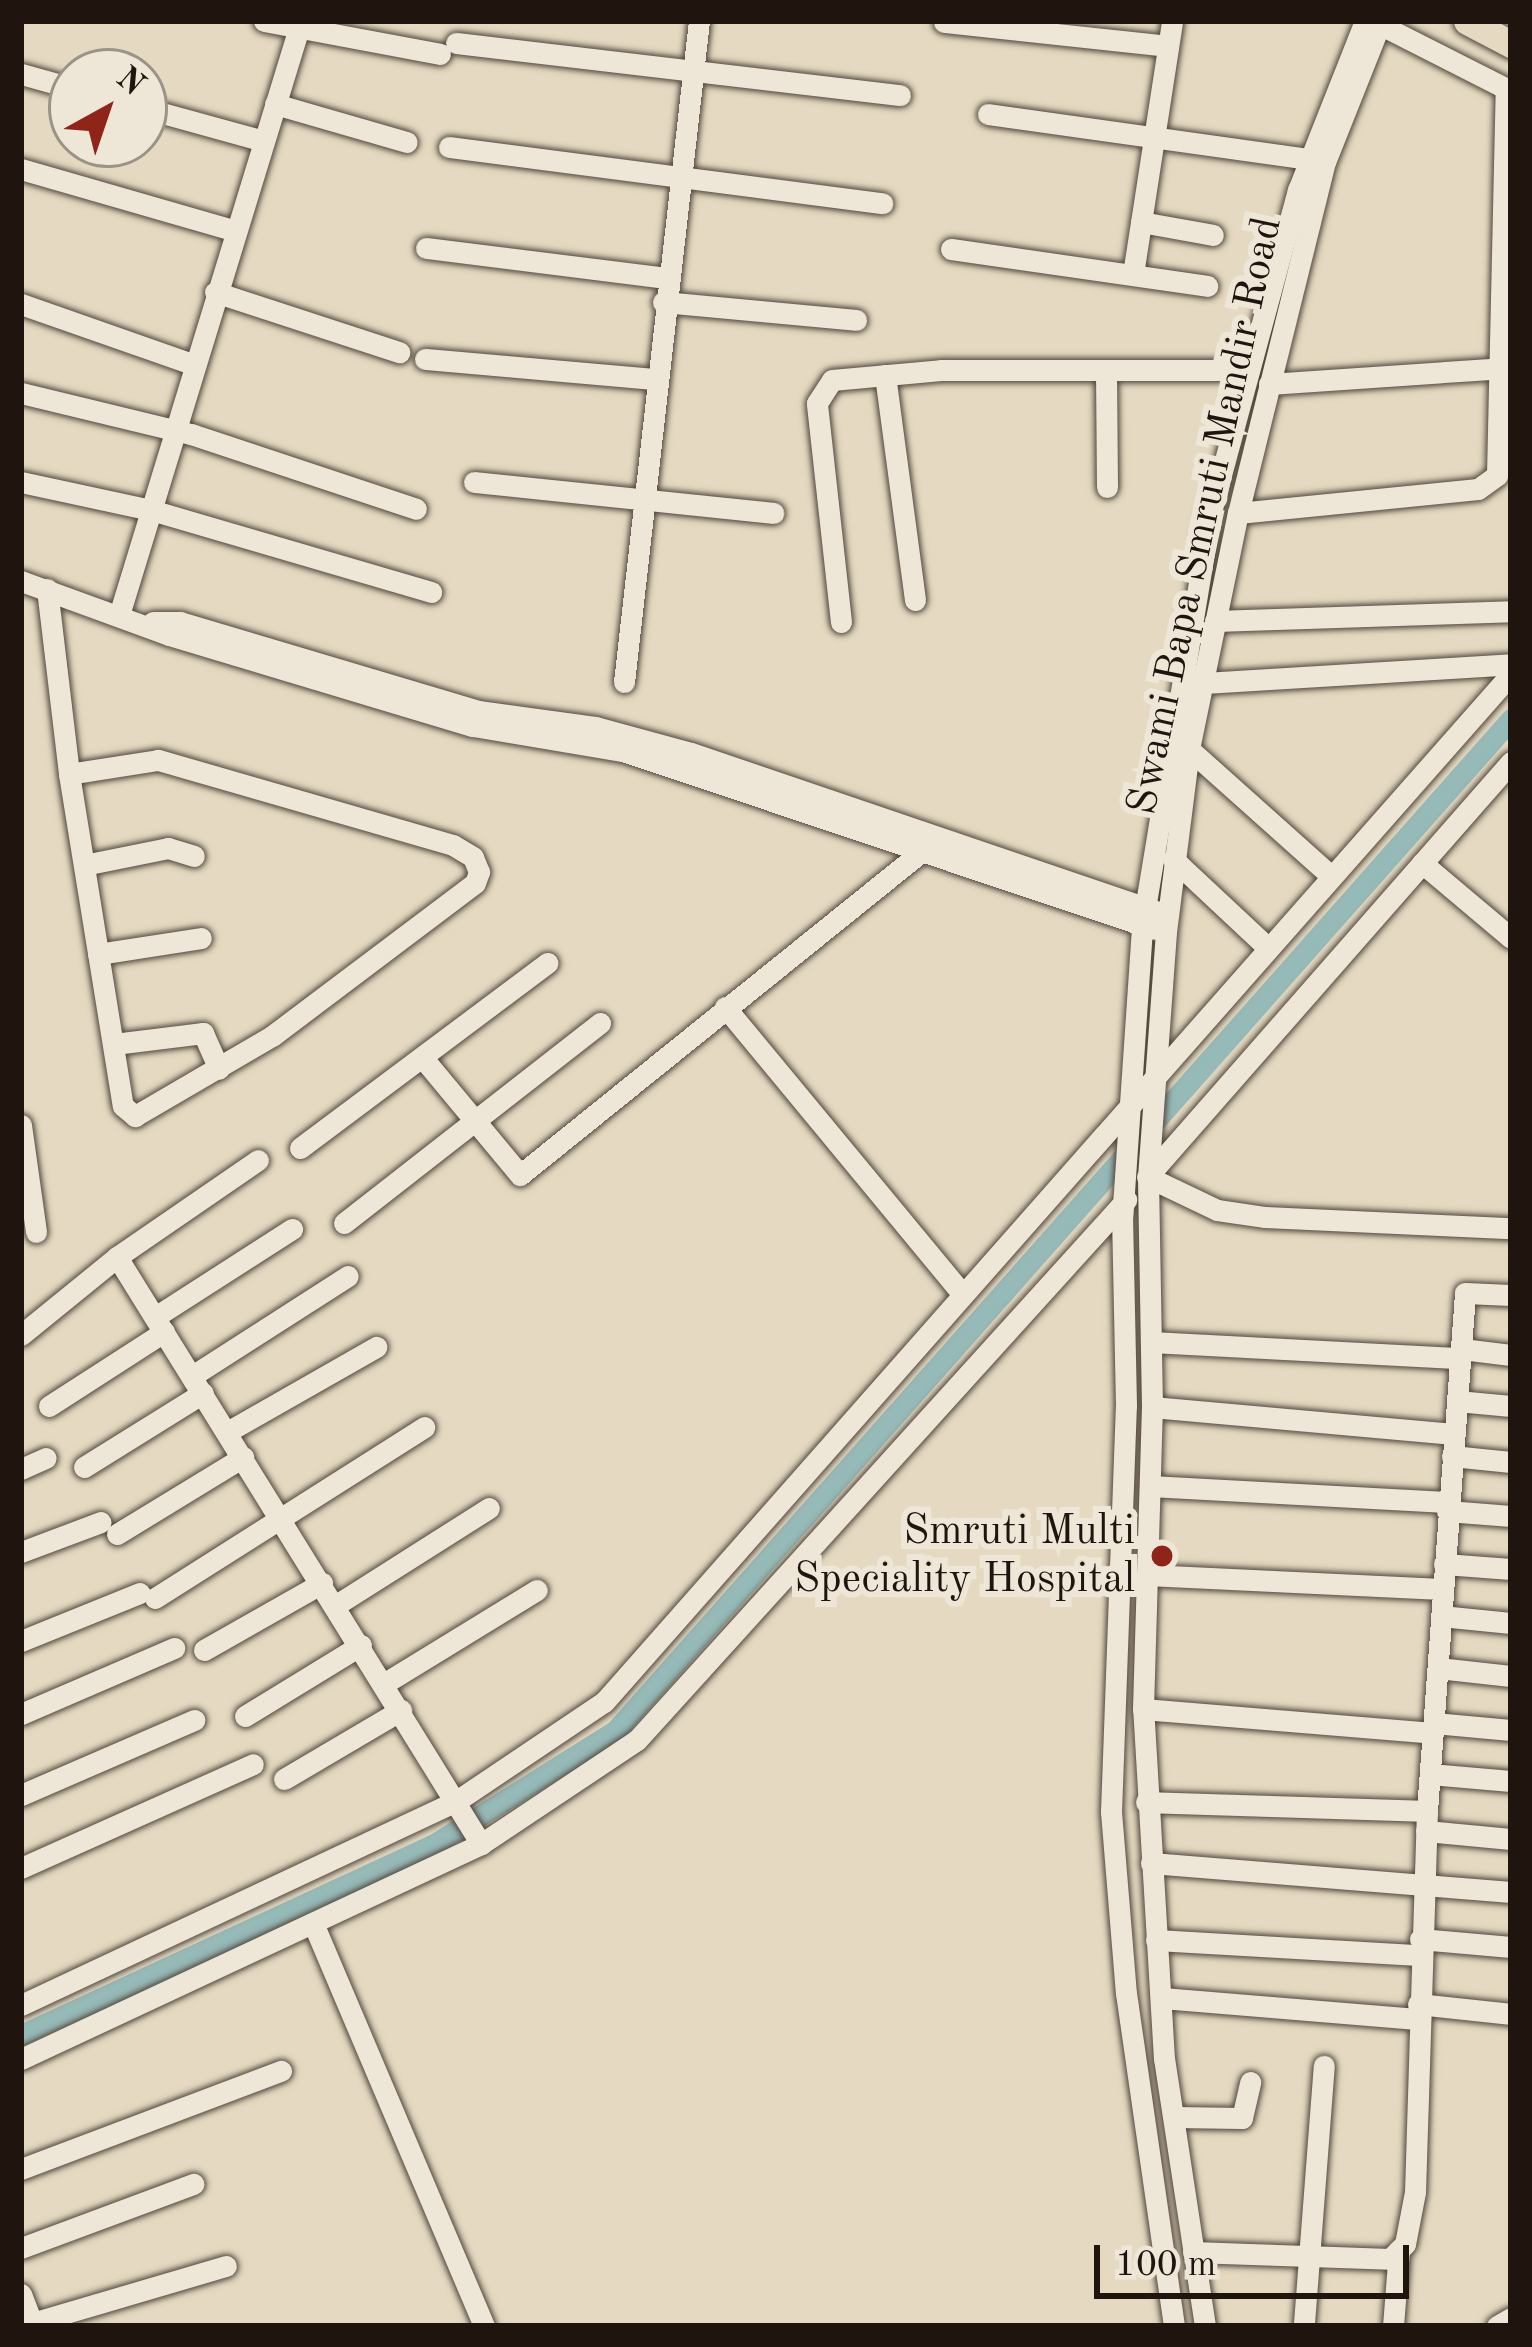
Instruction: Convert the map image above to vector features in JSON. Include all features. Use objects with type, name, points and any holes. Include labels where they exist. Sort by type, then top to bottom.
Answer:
[{"type":"main road","points":[[1467,21],[1511,44]]},
{"type":"street","points":[[264,21],[448,48],[693,67],[900,94]]},
{"type":"street","points":[[624,682],[663,302],[699,21]]},
{"type":"street","points":[[1133,274],[1172,21]]},
{"type":"street","points":[[944,22],[1168,46]]},
{"type":"street","points":[[1174,2326],[1126,1994],[1111,1812],[1126,1406],[1124,1203],[1198,575],[1249,370],[1310,159],[1375,22],[1509,90],[1499,463],[1491,482],[1238,513]]},
{"type":"street","name":"Swami Bapa Smruti Mandir Road","points":[[1205,2326],[1174,2117],[1146,1802],[1143,1709],[1152,1407],[1148,1177],[1155,1076],[1155,921],[1173,859],[1189,749],[1269,384],[1325,162],[1375,22]]},
{"type":"street","points":[[130,617],[151,510],[260,140],[299,26]]},
{"type":"street","points":[[275,104],[407,142]]},
{"type":"street","points":[[988,114],[1310,159]]},
{"type":"street","points":[[168,115],[260,140]]},
{"type":"street","points":[[449,147],[882,203]]},
{"type":"street","points":[[21,169],[233,230]]},
{"type":"street","points":[[1141,222],[1213,235]]},
{"type":"street","points":[[426,248],[666,278]]},
{"type":"street","points":[[951,249],[1207,286]]},
{"type":"street","points":[[215,292],[399,352]]},
{"type":"street","points":[[663,302],[856,320]]},
{"type":"street","points":[[21,304],[195,365]]},
{"type":"street","points":[[425,359],[655,379]]},
{"type":"street","points":[[1269,384],[1501,368]]},
{"type":"street","points":[[841,622],[817,403],[832,380],[885,375],[1249,370]]},
{"type":"street","points":[[1106,372],[1107,488]]},
{"type":"street","points":[[885,375],[915,600]]},
{"type":"street","points":[[21,393],[175,429],[416,509]]},
{"type":"street","points":[[21,482],[151,510],[431,592]]},
{"type":"street","points":[[474,482],[773,513]]},
{"type":"street","points":[[21,581],[130,617],[622,752],[928,845],[1155,921]]},
{"type":"street","points":[[47,589],[69,774],[98,954],[124,1106],[135,1116],[219,1069],[475,884],[473,857],[158,760],[69,774]]},
{"type":"street","points":[[1215,621],[1511,611]]},
{"type":"street","points":[[1204,683],[1511,664]]},
{"type":"street","points":[[21,2005],[458,1800],[604,1702],[1266,946],[1511,674]]},
{"type":"street","points":[[1189,749],[1330,875]]},
{"type":"street","points":[[21,2059],[480,1843],[638,1740],[1148,1177],[1422,863],[1502,789],[1511,762]]},
{"type":"street","points":[[422,1057],[520,1175],[928,845]]},
{"type":"street","points":[[84,866],[168,848],[194,856]]},
{"type":"street","points":[[1173,859],[1266,946]]},
{"type":"street","points":[[1422,863],[1511,938]]},
{"type":"street","points":[[98,954],[202,938]]},
{"type":"street","points":[[300,1148],[547,962]]},
{"type":"street","points":[[725,1007],[962,1293]]},
{"type":"street","points":[[344,1222],[600,1023]]},
{"type":"street","points":[[114,1044],[203,1033],[219,1069]]},
{"type":"street","points":[[21,1125],[36,1232]]},
{"type":"street","points":[[21,1335],[117,1257],[258,1160]]},
{"type":"street","points":[[1148,1177],[1217,1210],[1265,1217],[1511,1228]]},
{"type":"street","points":[[49,1406],[292,1229]]},
{"type":"street","points":[[117,1257],[458,1800],[480,1843]]},
{"type":"street","points":[[84,1467],[348,1276]]},
{"type":"street","points":[[1393,2326],[1399,2250],[1415,2192],[1426,1821],[1465,1293],[1511,1295]]},
{"type":"street","points":[[1151,1342],[1511,1354]]},
{"type":"street","points":[[227,1432],[376,1347]]},
{"type":"street","points":[[1457,1402],[1511,1406]]},
{"type":"street","points":[[1152,1407],[1453,1445],[1511,1462]]},
{"type":"street","points":[[21,1641],[148,1596],[424,1427]]},
{"type":"street","points":[[21,1552],[109,1528],[243,1457]]},
{"type":"street","points":[[21,1469],[46,1458]]},
{"type":"street","points":[[1150,1486],[1447,1507],[1511,1516]]},
{"type":"street","points":[[336,1605],[489,1508]]},
{"type":"street","points":[[1444,1564],[1511,1569]]},
{"type":"street","points":[[1147,1576],[1442,1589]]},
{"type":"street","points":[[204,1650],[322,1583]]},
{"type":"street","points":[[385,1683],[537,1590]]},
{"type":"street","points":[[1441,1616],[1511,1622]]},
{"type":"street","points":[[245,1717],[361,1646]]},
{"type":"street","points":[[21,1714],[174,1648]]},
{"type":"street","points":[[1438,1668],[1511,1676]]},
{"type":"street","points":[[1143,1709],[1511,1730]]},
{"type":"street","points":[[284,1779],[401,1710]]},
{"type":"street","points":[[21,1795],[194,1720]]},
{"type":"street","points":[[21,1868],[253,1764]]},
{"type":"street","points":[[1430,1774],[1511,1781]]},
{"type":"street","points":[[1146,1802],[1426,1821],[1511,1839]]},
{"type":"street","points":[[1151,1863],[1511,1892]]},
{"type":"street","points":[[313,1922],[484,2326]]},
{"type":"street","points":[[1156,1940],[1511,1946]]},
{"type":"street","points":[[1162,1998],[1511,2014]]},
{"type":"street","points":[[1304,2323],[1324,2066]]},
{"type":"street","points":[[21,2169],[281,2071]]},
{"type":"street","points":[[1174,2117],[1242,2118],[1250,2082]]},
{"type":"street","points":[[21,2248],[193,2184]]},
{"type":"street","points":[[1193,2252],[1390,2259],[1399,2250]]},
{"type":"street","points":[[21,2294],[32,2324],[226,2266]]},
{"type":"street","points":[[1497,2326],[1511,2318]]},
{"type":"waterway","points":[[21,2035],[433,1845],[615,1731],[1511,719]]},
{"type":"place","name":"Smruti Multi Speciality Hospital","points":[[1162,1556]]}]
